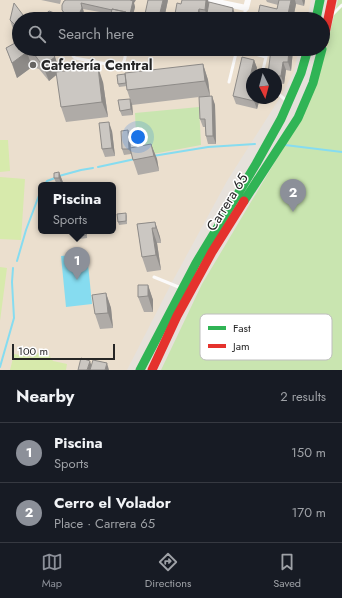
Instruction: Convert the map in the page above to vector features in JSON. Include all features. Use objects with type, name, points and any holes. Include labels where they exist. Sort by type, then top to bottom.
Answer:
[{"type":"main road","points":[[317,12],[320,0]]},
{"type":"main road","points":[[330,12],[332,0]]},
{"type":"main road","name":"Carrera 65","points":[[140,370],[208,242],[266,147],[296,87],[306,56]]},
{"type":"main road","name":"Carrera 65","points":[[152,370],[178,316],[212,252],[298,118],[313,83],[320,56]]},
{"type":"street","points":[[208,0],[246,8],[248,0]]},
{"type":"lane","points":[[330,17],[342,4]]},
{"type":"lane","points":[[245,12],[246,8]]},
{"type":"lane","points":[[73,56],[75,58],[117,66],[121,66],[124,63],[125,56]]},
{"type":"lane","points":[[229,82],[235,56]]},
{"type":"lane","points":[[262,56],[266,57],[263,68]]},
{"type":"lane","points":[[282,97],[289,103]]},
{"type":"lane","points":[[154,277],[183,289]]},
{"type":"shaded area","points":[[0,0],[311,0],[308,12],[12,12],[12,56],[297,56],[294,71],[282,94],[282,68],[246,68],[246,104],[276,104],[227,181],[171,284],[127,370],[0,370]]},
{"type":"green space","points":[[338,0],[342,0],[342,370],[161,370],[202,284],[288,140],[320,72],[324,56],[330,56],[330,32]]},
{"type":"green space","points":[[199,107],[201,145],[137,157],[135,113]]},
{"type":"green space","points":[[0,140],[8,140],[10,171],[0,172]]},
{"type":"green space","points":[[0,177],[25,179],[21,240],[0,239]]},
{"type":"green space","points":[[0,267],[7,268],[0,321]]},
{"type":"green space","points":[[45,349],[53,361],[67,364],[66,370],[10,370],[14,354],[32,357]]},
{"type":"water","points":[[87,254],[92,304],[66,307],[61,256]]},
{"type":"building","points":[[148,0],[163,0],[160,12],[145,12]]},
{"type":"building","points":[[182,0],[206,0],[205,10],[199,9],[198,12],[175,12],[177,3],[181,4]]},
{"type":"building","points":[[279,0],[291,0],[288,12],[259,12],[260,5],[277,9]]},
{"type":"building","points":[[64,1],[133,1],[130,12],[112,10],[81,3],[82,8],[80,12],[64,12],[62,5]]},
{"type":"building","points":[[209,2],[233,8],[232,12],[207,12]]},
{"type":"building","points":[[14,3],[21,12],[12,12],[12,22],[10,20]]},
{"type":"building","points":[[112,9],[126,12],[111,12]]},
{"type":"building","points":[[12,45],[12,56],[22,56],[12,63],[6,48]]},
{"type":"building","points":[[36,56],[54,56],[55,57],[43,66]]},
{"type":"building","points":[[270,56],[288,56],[288,62],[283,62],[282,69],[269,68]]},
{"type":"building","points":[[242,57],[254,60],[252,68],[246,68],[246,99],[233,96]]},
{"type":"building","points":[[203,64],[205,81],[127,90],[125,73]]},
{"type":"building","points":[[98,67],[102,102],[61,107],[56,72]]},
{"type":"building","points":[[125,74],[126,83],[118,84],[117,75]]},
{"type":"building","points":[[212,96],[213,136],[206,136],[205,119],[200,119],[199,97]]},
{"type":"building","points":[[130,99],[131,109],[120,111],[118,100]]},
{"type":"building","points":[[109,122],[112,148],[102,149],[99,123]]},
{"type":"building","points":[[128,130],[129,149],[122,149],[121,131]]},
{"type":"building","points":[[151,144],[154,156],[133,160],[130,148]]},
{"type":"building","points":[[59,172],[59,178],[54,178],[54,173]]},
{"type":"building","points":[[126,213],[126,221],[118,222],[117,214]]},
{"type":"building","points":[[155,222],[156,228],[152,228],[156,255],[142,257],[137,224]]},
{"type":"building","points":[[78,234],[86,234],[86,235],[78,236]]},
{"type":"building","points":[[138,285],[148,285],[148,296],[138,297]]},
{"type":"building","points":[[106,293],[108,313],[95,314],[92,295]]},
{"type":"building","points":[[81,358],[90,361],[87,370],[78,370]]},
{"type":"building","points":[[93,360],[107,363],[105,370],[90,370]]},
{"type":"waterway","points":[[153,156],[208,147],[255,144]]},
{"type":"waterway","points":[[285,145],[342,152]]},
{"type":"waterway","points":[[98,167],[135,159]]},
{"type":"waterway","points":[[59,176],[93,168]]},
{"type":"waterway","points":[[46,182],[55,178]]},
{"type":"waterway","points":[[17,261],[26,230],[38,198]]},
{"type":"waterway","points":[[0,367],[14,318],[12,282],[13,268]]},
{"type":"traffic: fast","points":[[317,12],[320,0]]},
{"type":"traffic: fast","points":[[140,370],[196,263],[256,164],[281,119],[301,73],[306,56]]},
{"type":"traffic: fast","points":[[244,201],[298,118],[313,83],[320,56]]},
{"type":"traffic: jam","points":[[329,12],[332,0]]},
{"type":"traffic: jam","points":[[152,370],[177,316],[212,252],[244,201]]},
{"type":"place","name":"Cafetería Central","points":[[33,65]]},
{"type":"place","name":"Cerro el Volador","points":[[293,212]]},
{"type":"place","name":"Piscina","points":[[77,280]]}]
